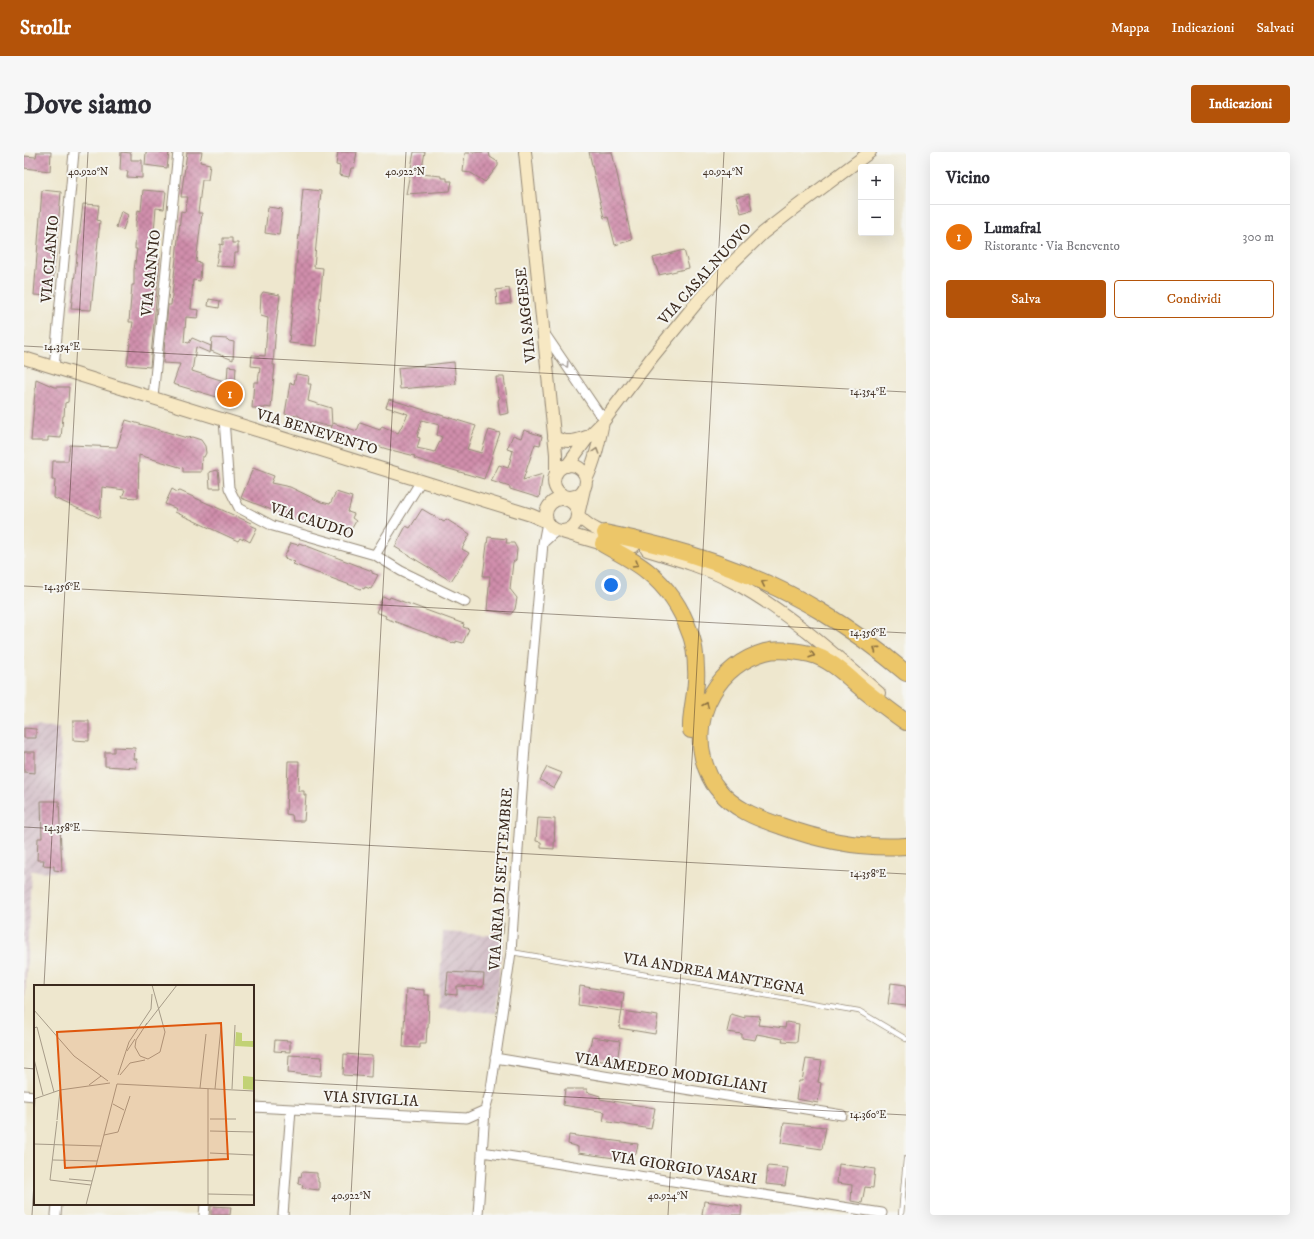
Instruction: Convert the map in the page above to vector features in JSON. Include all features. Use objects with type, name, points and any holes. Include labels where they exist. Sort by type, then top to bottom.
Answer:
[{"type":"highway","points":[[604,538],[651,543],[750,576],[818,610],[854,633],[906,673]]},
{"type":"highway","points":[[604,538],[647,570],[668,591],[691,634],[696,670],[696,695],[690,722],[691,752],[698,774],[713,798],[733,816],[760,829],[791,840],[829,850],[863,856],[906,856]]},
{"type":"highway","points":[[906,722],[888,710],[835,666],[824,659],[811,654],[780,650],[766,652],[751,657],[735,666],[723,678],[711,694],[703,713],[700,730],[701,749],[706,768],[716,787],[726,799],[738,808],[763,820],[794,831],[831,841],[866,846],[906,846]]},
{"type":"main road","name":"VIA SAGGESE","points":[[525,152],[556,454],[555,478],[547,509]]},
{"type":"main road","name":"VIA CASALNUOVO","points":[[568,466],[590,436],[698,301],[742,254],[763,233],[870,152]]},
{"type":"main road","name":"VIA BENEVENTO","points":[[24,358],[531,515],[547,522]]},
{"type":"main road","points":[[559,531],[572,528],[575,524],[585,484],[585,474],[578,467],[568,466],[563,467],[555,478],[557,490],[564,496],[573,497],[581,492],[585,484],[592,467],[604,420]]},
{"type":"main road","points":[[554,437],[563,441],[570,441],[590,436]]},
{"type":"main road","points":[[554,437],[568,466]]},
{"type":"main road","points":[[604,538],[578,515],[577,510],[571,502],[562,499],[553,502],[547,509],[545,514],[549,526],[559,531],[604,538],[634,546],[710,571],[735,583],[761,599],[817,641],[906,716]]},
{"type":"main road","points":[[531,515],[547,509]]},
{"type":"street","name":"VIA CLANIO","points":[[54,368],[74,152]]},
{"type":"street","name":"VIA SANNIO","points":[[153,398],[178,152]]},
{"type":"street","points":[[544,333],[604,420]]},
{"type":"street","name":"VIA CAUDIO","points":[[224,420],[229,488],[239,508],[273,526],[374,555],[401,571],[466,602]]},
{"type":"street","points":[[374,555],[420,481]]},
{"type":"street","name":"VIA ARIA DI SETTEMBRE","points":[[478,1215],[485,1110],[491,1089],[511,952],[525,747],[543,543],[547,522]]},
{"type":"street","points":[[543,543],[559,531]]},
{"type":"street","name":"VIA AMEDEO MODIGLIANI","points":[[495,1058],[842,1115]]},
{"type":"street","points":[[24,1095],[34,1096]]},
{"type":"street","name":"VIA SIVIGLIA","points":[[254,1107],[467,1118],[485,1110]]},
{"type":"street","points":[[283,1215],[291,1109]]},
{"type":"street","name":"VIA GIORGIO VASARI","points":[[482,1152],[882,1213]]},
{"type":"street","points":[[56,1215],[57,1205]]},
{"type":"street","points":[[204,1215],[205,1205]]},
{"type":"lane","name":"VIA ANDREA MANTEGNA","points":[[511,952],[859,1011],[906,1039]]},
{"type":"lane","points":[[901,1215],[906,1159]]},
{"type":"shaded area","points":[[24,726],[60,727],[63,872],[31,871],[24,1024]]},
{"type":"shaded area","points":[[443,932],[504,936],[495,1013],[438,1008]]},
{"type":"building","points":[[37,152],[51,152],[50,171],[24,168],[24,156],[36,157]]},
{"type":"building","points":[[121,152],[131,153],[131,160],[142,160],[142,178],[127,177],[128,171],[120,170]]},
{"type":"building","points":[[146,152],[169,152],[167,168],[145,165]]},
{"type":"building","points":[[187,152],[202,152],[200,162],[210,164],[208,180],[202,180],[198,213],[202,213],[196,262],[201,263],[200,281],[193,280],[191,309],[199,310],[198,318],[186,317],[184,342],[189,343],[192,338],[211,346],[210,353],[196,347],[192,371],[227,382],[228,366],[236,367],[235,384],[232,383],[240,386],[239,390],[219,387],[217,397],[173,384],[180,364],[163,363],[168,305],[171,305],[181,211],[185,212],[188,197],[181,197]]},
{"type":"building","points":[[338,152],[357,152],[354,168],[351,168],[349,177],[339,175],[340,166],[336,165]]},
{"type":"building","points":[[414,152],[425,152],[421,174],[447,178],[447,181],[452,181],[450,191],[406,194]]},
{"type":"building","points":[[489,152],[490,157],[498,162],[498,166],[485,182],[471,173],[463,172],[465,153]]},
{"type":"building","points":[[589,152],[612,152],[632,240],[615,245],[608,217],[604,218]]},
{"type":"building","points":[[303,189],[321,191],[314,267],[323,268],[316,346],[289,343]]},
{"type":"building","points":[[42,190],[61,192],[52,296],[34,295]]},
{"type":"building","points":[[143,190],[166,192],[164,209],[156,208],[152,256],[160,257],[150,367],[127,365],[133,322],[129,322],[137,249],[135,249],[136,223],[138,210],[141,211]]},
{"type":"building","points":[[749,194],[752,210],[741,213],[736,197]]},
{"type":"building","points":[[83,204],[99,205],[97,220],[100,221],[91,310],[71,309]]},
{"type":"building","points":[[268,207],[282,209],[279,235],[265,233]]},
{"type":"building","points":[[121,211],[128,215],[123,230],[116,227]]},
{"type":"building","points":[[223,238],[232,238],[232,243],[238,243],[238,253],[235,253],[234,267],[216,266],[218,252],[220,252],[220,244],[223,245]]},
{"type":"building","points":[[684,250],[689,268],[659,275],[653,258]]},
{"type":"building","points":[[509,288],[511,303],[497,305],[496,290]]},
{"type":"building","points":[[263,292],[280,295],[276,327],[273,365],[275,365],[271,408],[252,408],[254,382],[258,382],[260,367],[251,366],[252,355],[265,356],[268,318],[261,316],[260,314],[261,295]]},
{"type":"building","points":[[209,299],[220,301],[219,308],[208,306]]},
{"type":"building","points":[[212,338],[227,339],[234,342],[233,360],[211,351]]},
{"type":"building","points":[[454,362],[456,384],[400,389],[398,368]]},
{"type":"building","points":[[296,374],[309,376],[308,384],[311,384],[308,401],[331,408],[332,426],[306,422],[298,415],[291,416],[285,414],[290,383],[294,384]]},
{"type":"building","points":[[496,377],[504,377],[509,413],[500,415],[498,401],[500,397],[498,396]]},
{"type":"building","points":[[36,379],[54,387],[69,387],[68,402],[65,403],[61,438],[48,437],[48,441],[31,441]]},
{"type":"building","points":[[389,399],[476,426],[467,449],[481,453],[489,430],[500,433],[484,479],[414,458],[415,456],[330,431],[333,423],[357,431],[360,423],[380,430],[382,426],[398,433],[408,414],[386,407]],"holes":[[[422,420],[439,425],[437,435],[442,437],[435,452],[417,448],[420,438],[417,437]]]},
{"type":"building","points":[[126,420],[187,438],[192,437],[201,440],[205,446],[206,453],[204,457],[202,457],[201,472],[183,472],[183,468],[139,455],[138,498],[122,497],[125,490],[102,487],[100,518],[54,498],[55,480],[52,480],[53,461],[68,461],[70,445],[117,447]]},
{"type":"building","points":[[524,430],[542,436],[540,445],[535,444],[523,480],[543,474],[539,498],[491,481],[499,465],[508,468],[513,451],[507,449],[513,435],[521,438]]},
{"type":"building","points":[[253,468],[274,476],[271,483],[290,487],[321,502],[330,504],[336,492],[352,497],[348,512],[354,514],[352,518],[356,521],[351,530],[316,516],[313,526],[241,498]]},
{"type":"building","points":[[218,470],[220,488],[210,488],[209,472]]},
{"type":"building","points":[[172,489],[177,492],[180,491],[251,523],[250,525],[257,528],[250,542],[243,538],[243,540],[240,538],[238,541],[175,512],[177,509],[165,504]]},
{"type":"building","points":[[422,509],[444,522],[446,519],[470,534],[462,549],[469,553],[451,581],[395,547],[406,526],[410,528]]},
{"type":"building","points":[[488,537],[507,539],[506,543],[514,543],[517,549],[516,560],[513,562],[510,589],[517,598],[515,609],[511,614],[487,610],[490,576],[483,576]]},
{"type":"building","points":[[291,543],[298,545],[299,543],[372,571],[372,573],[378,575],[371,589],[365,587],[364,589],[361,589],[293,564],[295,562],[284,558]]},
{"type":"building","points":[[383,596],[389,599],[390,597],[464,624],[463,627],[469,629],[463,643],[456,641],[456,643],[453,643],[385,618],[386,616],[376,612]]},
{"type":"building","points":[[73,721],[89,721],[89,741],[73,740]]},
{"type":"building","points":[[24,728],[36,729],[36,738],[24,738]]},
{"type":"building","points":[[114,747],[135,748],[134,759],[137,759],[136,768],[105,766],[105,752],[114,752]]},
{"type":"building","points":[[24,752],[35,752],[35,773],[24,772]]},
{"type":"building","points":[[288,761],[299,761],[298,791],[304,791],[304,795],[306,795],[304,821],[293,821],[292,815],[286,814]]},
{"type":"building","points":[[547,767],[562,773],[554,788],[540,780]]},
{"type":"building","points":[[41,801],[59,801],[62,871],[54,870],[54,866],[43,865],[44,860],[37,860],[38,838],[42,838]]},
{"type":"building","points":[[538,818],[555,819],[554,849],[541,848],[541,842],[536,841]]},
{"type":"building","points":[[493,922],[504,923],[503,934],[492,933]]},
{"type":"building","points":[[448,972],[484,974],[483,987],[457,986],[457,995],[446,994]]},
{"type":"building","points":[[891,983],[906,985],[906,1006],[888,1004]]},
{"type":"building","points":[[580,986],[624,993],[622,1011],[578,1005]]},
{"type":"building","points":[[406,989],[424,990],[424,995],[429,995],[426,1044],[420,1044],[420,1048],[403,1047]]},
{"type":"building","points":[[622,1011],[658,1016],[655,1034],[619,1028]]},
{"type":"building","points":[[731,1014],[745,1018],[745,1015],[760,1016],[758,1025],[785,1028],[786,1022],[799,1024],[797,1042],[782,1041],[783,1039],[757,1034],[755,1040],[742,1038],[742,1034],[727,1032]]},
{"type":"building","points":[[592,1037],[620,1041],[617,1063],[587,1059]]},
{"type":"building","points":[[275,1040],[290,1041],[290,1052],[274,1051]]},
{"type":"building","points":[[344,1054],[372,1056],[371,1077],[343,1075]]},
{"type":"building","points":[[289,1055],[322,1057],[321,1076],[288,1073]]},
{"type":"building","points":[[806,1059],[822,1061],[818,1082],[821,1083],[818,1103],[796,1099],[799,1081],[802,1081]]},
{"type":"building","points":[[565,1089],[587,1089],[587,1092],[600,1096],[600,1099],[655,1108],[651,1129],[603,1121],[605,1112],[563,1105]]},
{"type":"building","points":[[784,1123],[826,1127],[822,1149],[781,1143]]},
{"type":"building","points":[[569,1135],[638,1144],[636,1154],[624,1152],[622,1159],[578,1153],[578,1147],[568,1144]]},
{"type":"building","points":[[839,1164],[875,1169],[873,1188],[865,1187],[862,1203],[851,1201],[852,1185],[837,1183]]},
{"type":"building","points":[[768,1166],[788,1168],[785,1186],[766,1184]]},
{"type":"building","points":[[302,1172],[317,1173],[319,1190],[302,1188],[303,1185],[298,1184],[299,1176],[301,1177]]},
{"type":"building","points":[[704,1201],[742,1206],[741,1215],[702,1215]]},
{"type":"building","points":[[211,1206],[231,1207],[230,1215],[211,1215]]},
{"type":"place","name":"Lumafral","points":[[230,394]]}]
